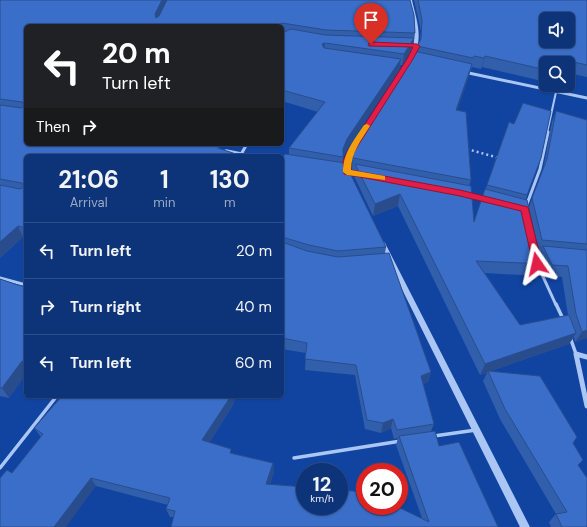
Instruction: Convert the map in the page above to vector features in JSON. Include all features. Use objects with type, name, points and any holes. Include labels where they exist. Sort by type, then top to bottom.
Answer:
[{"type":"street","points":[[410,0],[417,31],[413,45],[412,61]]},
{"type":"street","points":[[462,71],[539,88]]},
{"type":"street","points":[[556,92],[587,98]]},
{"type":"street","points":[[354,186],[347,172],[348,157],[361,135]]},
{"type":"street","points":[[220,150],[237,154]]},
{"type":"street","points":[[377,234],[386,261],[476,430],[525,527]]},
{"type":"street","points":[[587,357],[576,354],[587,406]]},
{"type":"lane","points":[[525,209],[540,169],[556,92]]},
{"type":"lane","points":[[467,195],[489,200]]},
{"type":"lane","points":[[537,264],[566,326]]},
{"type":"lane","points":[[0,278],[24,284]]},
{"type":"lane","points":[[568,333],[576,354]]},
{"type":"lane","points":[[0,468],[55,398]]},
{"type":"lane","points":[[64,398],[71,399]]},
{"type":"lane","points":[[430,437],[476,430]]},
{"type":"lane","points":[[294,458],[408,440]]},
{"type":"path","points":[[461,148],[503,159]]},
{"type":"building","points":[[0,0],[162,0],[155,14],[156,18],[159,16],[167,0],[410,0],[414,15],[415,33],[326,30],[282,23],[24,24],[24,105],[22,102],[0,99]]},
{"type":"building","points":[[418,0],[587,0],[587,65],[575,62],[575,56],[539,56],[539,68],[485,56],[484,58],[474,56],[473,58],[417,46],[421,39],[422,20]]},
{"type":"building","points":[[291,29],[325,35],[414,38],[404,54],[325,43],[322,44],[324,48],[401,59],[347,139],[343,149],[343,157],[289,148],[325,102],[284,91],[284,32]]},
{"type":"building","points":[[414,51],[472,64],[456,110],[466,112],[471,180],[353,158],[355,140]]},
{"type":"building","points":[[523,103],[551,111],[541,158],[527,195],[487,185],[509,122],[514,124]]},
{"type":"building","points":[[0,105],[21,108],[24,106],[24,146],[218,146],[218,148],[236,154],[24,154],[24,187],[22,183],[0,179]]},
{"type":"building","points":[[556,111],[587,120],[587,244],[542,240],[532,198],[547,159]]},
{"type":"building","points":[[285,154],[345,163],[386,247],[338,251],[284,238]]},
{"type":"building","points":[[355,164],[471,186],[474,222],[485,189],[527,200],[539,253],[545,264],[476,261],[520,325],[569,315],[576,333],[485,364],[400,194],[375,204]]},
{"type":"building","points":[[0,185],[20,189],[24,187],[24,228],[18,226],[0,242]]},
{"type":"building","points":[[284,243],[307,251],[338,257],[389,253],[431,372],[421,376],[434,424],[397,430],[393,419],[383,423],[367,420],[356,365],[305,359],[307,343],[284,338]]},
{"type":"building","points":[[543,246],[587,250],[587,330],[582,332],[576,314],[568,266],[552,265]]},
{"type":"building","points":[[0,279],[24,286],[24,362],[22,361],[2,388],[0,388]]},
{"type":"building","points":[[488,371],[540,376],[577,437],[573,443],[583,460],[578,465],[587,478],[587,527],[562,527],[556,514],[567,512],[505,409]]},
{"type":"building","points":[[60,398],[230,398],[202,440],[231,449],[230,453],[273,463],[266,484],[296,486],[296,515],[348,515],[348,491],[356,491],[356,515],[408,515],[408,512],[429,522],[399,436],[435,431],[439,446],[459,442],[498,527],[171,527],[175,511],[166,509],[170,498],[91,478],[54,527],[0,527],[0,478],[7,470],[12,473],[43,434],[34,428]]},
{"type":"slow traffic","points":[[367,126],[350,152],[347,161],[347,172],[382,178]]},
{"type":"route","points":[[371,44],[417,46],[416,50],[350,152],[347,161],[347,172],[460,193],[525,209],[537,264]]}]
